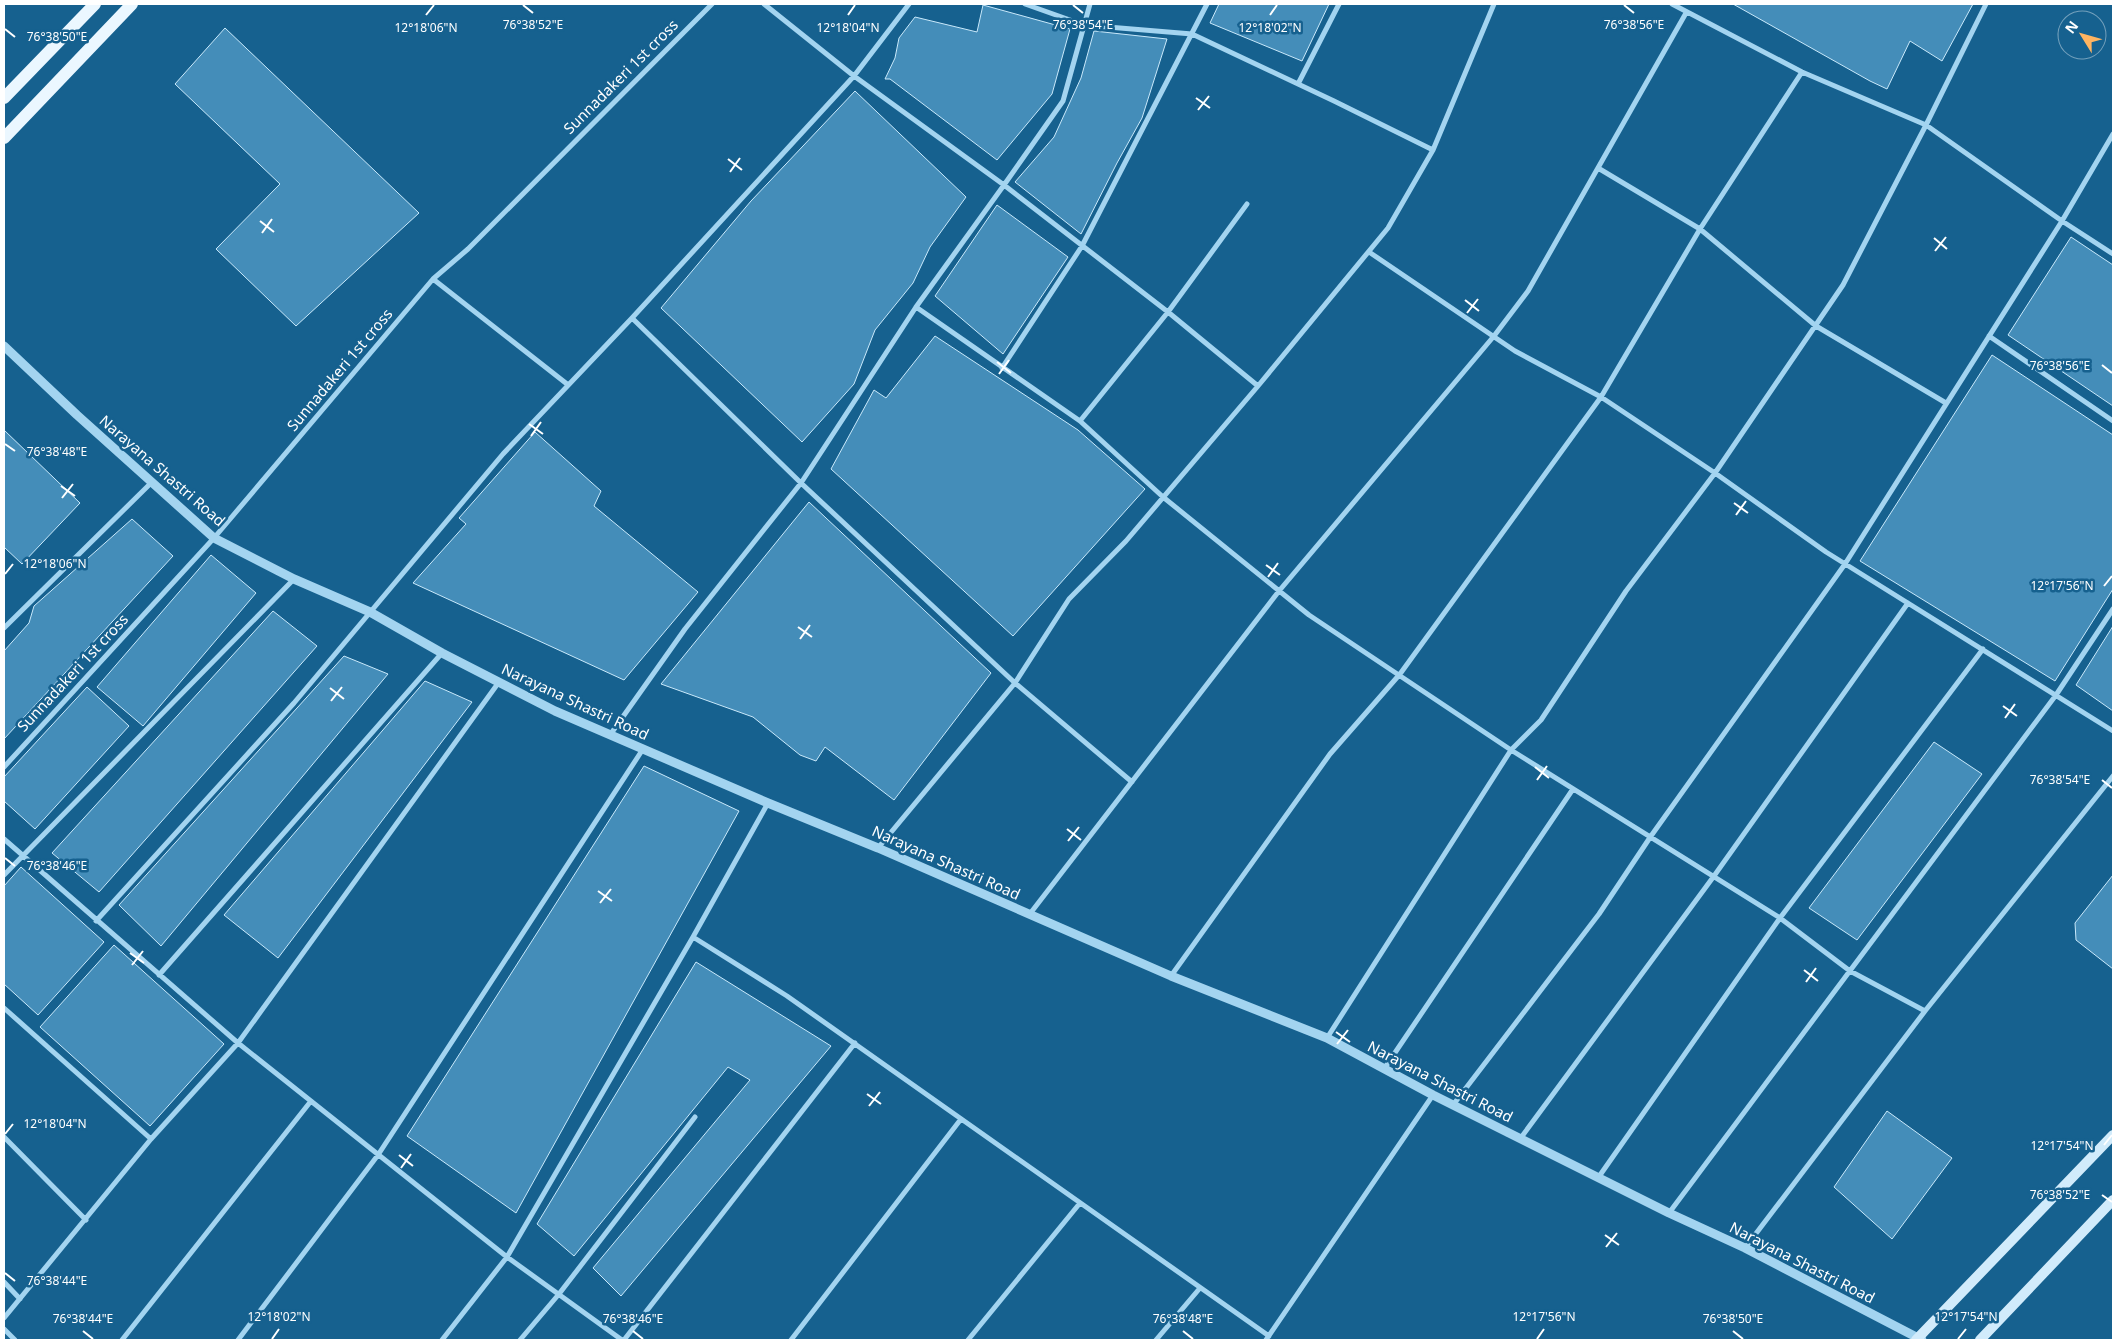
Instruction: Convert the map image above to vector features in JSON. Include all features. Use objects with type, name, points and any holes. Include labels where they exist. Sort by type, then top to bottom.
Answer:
[{"type":"main road","points":[[4,98],[95,4]]},
{"type":"main road","points":[[4,138],[132,4]]},
{"type":"main road","points":[[1919,1340],[2113,1135]]},
{"type":"main road","points":[[1980,1340],[2113,1200]]},
{"type":"street","name":"Sunnadakeri 1st cross","points":[[4,767],[214,538],[434,279],[468,249],[712,4]]},
{"type":"street","points":[[764,4],[854,76],[1004,185],[1168,312],[1258,386]]},
{"type":"street","points":[[96,921],[294,703],[503,454],[567,384],[632,318],[854,76],[909,4]]},
{"type":"street","points":[[1025,4],[1084,25],[1192,34],[1433,150]]},
{"type":"street","points":[[610,734],[685,629],[801,483],[916,307],[1063,101],[1090,4]]},
{"type":"street","points":[[1002,368],[1082,246],[1207,4]]},
{"type":"street","points":[[1298,84],[1339,4]]},
{"type":"street","points":[[878,848],[1015,683],[1070,599],[1126,541],[1258,386],[1388,228],[1433,150],[1494,4]]},
{"type":"street","points":[[1672,4],[1802,72],[1926,125],[2062,222],[2113,254]]},
{"type":"street","points":[[1327,1038],[1511,750],[1541,720],[1626,591],[1715,473],[1843,285],[1986,4]]},
{"type":"street","points":[[1029,915],[1279,591],[1494,336],[1528,291],[1686,12]]},
{"type":"street","points":[[1171,976],[1330,754],[1400,674],[1601,397],[1700,229],[1802,72]]},
{"type":"street","points":[[1453,1105],[1599,914],[1651,836],[1845,564],[2062,222],[2113,134]]},
{"type":"street","points":[[1598,168],[1700,229],[1816,326],[1946,403]]},
{"type":"street","points":[[1080,421],[1168,312],[1247,204]]},
{"type":"street","points":[[1369,252],[1515,351],[1601,397],[1715,473],[1826,552],[2113,731]]},
{"type":"street","points":[[434,279],[567,384]]},
{"type":"street","points":[[916,307],[1080,421],[1163,497],[1309,615],[1400,674],[1511,750],[1780,918],[1850,971],[1925,1011]]},
{"type":"street","points":[[632,318],[801,483],[1015,683],[1132,782]]},
{"type":"street","points":[[1989,336],[2113,421]]},
{"type":"street","name":"Narayana Shastri Road","points":[[4,346],[214,538],[294,580],[370,612],[442,653],[554,711],[878,848],[1171,976],[1327,1038],[1520,1139],[1668,1213],[1745,1248],[1919,1340]]},
{"type":"street","points":[[4,628],[152,482]]},
{"type":"street","points":[[4,875],[294,580]]},
{"type":"street","points":[[1520,1139],[1714,876],[1908,603]]},
{"type":"street","points":[[1668,1213],[2056,695],[2113,609]]},
{"type":"street","points":[[1598,1178],[1780,918],[1983,649]]},
{"type":"street","points":[[159,975],[442,653]]},
{"type":"street","points":[[4,1318],[151,1139],[238,1044],[499,682]]},
{"type":"street","points":[[238,1340],[378,1155],[643,749]]},
{"type":"street","points":[[1745,1248],[1925,1011],[2113,776]]},
{"type":"street","points":[[1384,1069],[1573,789]]},
{"type":"street","points":[[442,1340],[507,1257],[693,937],[768,803]]},
{"type":"street","points":[[4,839],[238,1044],[507,1257],[622,1340],[855,1044]]},
{"type":"street","points":[[693,937],[787,996],[1200,1288],[1267,1338],[1432,1094]]},
{"type":"street","points":[[4,1008],[151,1139]]},
{"type":"street","points":[[122,1340],[311,1101]]},
{"type":"street","points":[[520,1340],[559,1294],[695,1117]]},
{"type":"street","points":[[792,1340],[961,1119]]},
{"type":"street","points":[[4,1137],[86,1220]]},
{"type":"street","points":[[968,1340],[1080,1203]]},
{"type":"street","points":[[4,1282],[20,1299]]},
{"type":"street","points":[[1156,1340],[1200,1288]]},
{"type":"street","points":[[4,1329],[15,1340]]},
{"type":"building","points":[[1219,4],[1329,4],[1302,61],[1210,23]]},
{"type":"building","points":[[1733,4],[1973,4],[1942,61],[1910,41],[1887,89]]},
{"type":"building","points":[[983,5],[1070,29],[1052,94],[997,160],[890,79],[885,79],[895,58],[899,38],[915,17],[977,32]]},
{"type":"building","points":[[225,28],[419,213],[296,326],[216,249],[280,184],[175,84]]},
{"type":"building","points":[[1094,31],[1167,39],[1142,118],[1081,234],[1015,182],[1054,137],[1081,78]]},
{"type":"building","points":[[855,91],[966,197],[930,247],[913,283],[875,330],[854,384],[802,442],[661,308],[751,201]]},
{"type":"building","points":[[997,205],[1068,257],[1003,354],[935,296]]},
{"type":"building","points":[[2071,237],[2113,265],[2113,406],[2008,335]]},
{"type":"building","points":[[935,336],[1078,430],[1145,489],[1013,636],[831,469],[874,390],[886,398]]},
{"type":"building","points":[[1992,355],[2113,435],[2113,589],[2055,681],[1860,561]]},
{"type":"building","points":[[4,430],[80,503],[22,564],[4,547]]},
{"type":"building","points":[[535,432],[601,491],[594,506],[698,592],[624,680],[413,583],[466,524],[459,518]]},
{"type":"building","points":[[809,502],[991,673],[894,800],[825,747],[816,761],[800,755],[753,717],[661,684]]},
{"type":"building","points":[[132,519],[173,556],[4,739],[4,651],[29,623],[34,606]]},
{"type":"building","points":[[211,555],[256,593],[143,726],[97,687]]},
{"type":"building","points":[[273,611],[317,646],[99,892],[52,853]]},
{"type":"building","points":[[2113,626],[2113,711],[2076,685]]},
{"type":"building","points":[[344,656],[388,674],[161,946],[119,905]]},
{"type":"building","points":[[425,681],[472,702],[278,958],[224,915]]},
{"type":"building","points":[[87,687],[129,726],[35,829],[4,801],[4,777]]},
{"type":"building","points":[[1934,742],[1982,774],[1857,940],[1809,908]]},
{"type":"building","points":[[644,766],[739,811],[516,1213],[407,1136]]},
{"type":"building","points":[[21,867],[104,942],[38,1015],[4,984],[4,886]]},
{"type":"building","points":[[2113,875],[2113,969],[2076,940],[2075,923]]},
{"type":"building","points":[[114,945],[224,1044],[150,1126],[40,1027]]},
{"type":"building","points":[[696,962],[831,1046],[621,1296],[593,1268],[750,1080],[728,1067],[574,1256],[537,1224]]},
{"type":"building","points":[[1887,1111],[1952,1158],[1892,1239],[1834,1187]]}]
